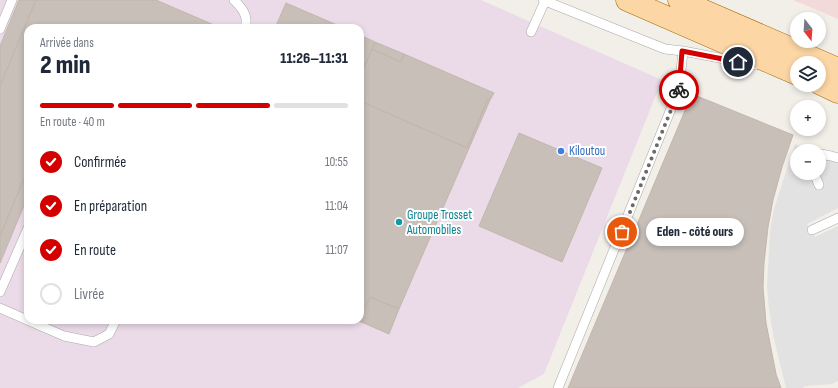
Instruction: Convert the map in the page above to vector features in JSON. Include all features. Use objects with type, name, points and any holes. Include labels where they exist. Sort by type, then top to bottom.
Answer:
[{"type":"main road","points":[[627,0],[790,70]]},
{"type":"main road","points":[[679,0],[838,69]]},
{"type":"main road","points":[[826,87],[838,92]]},
{"type":"lane","points":[[0,29],[12,0]]},
{"type":"lane","points":[[234,0],[244,11],[246,24]]},
{"type":"lane","points":[[531,32],[544,1],[665,49],[790,72]]},
{"type":"lane","points":[[558,388],[679,89],[682,51]]},
{"type":"lane","points":[[826,155],[838,158]]},
{"type":"lane","points":[[817,180],[819,185]]},
{"type":"lane","points":[[812,230],[838,218]]},
{"type":"lane","points":[[0,292],[24,237]]},
{"type":"lane","points":[[0,308],[24,318]]},
{"type":"lane","points":[[37,324],[64,336],[94,342],[109,334],[114,324]]},
{"type":"shaded area","points":[[0,0],[481,0],[662,80],[544,374],[518,388],[0,388]]},
{"type":"shaded area","points":[[793,0],[838,0],[838,19],[826,14],[826,12],[821,12]]},
{"type":"shaded area","points":[[826,157],[838,162],[838,208],[807,224],[815,237],[838,226],[838,381],[832,384],[806,386],[802,388],[786,388],[774,339],[767,286],[770,231],[774,209],[790,159],[790,180],[826,180]]},
{"type":"building","points":[[19,0],[36,0],[26,24],[24,24],[24,29],[0,86],[0,46]]},
{"type":"building","points":[[36,0],[156,0],[212,24],[26,24]]},
{"type":"building","points":[[286,3],[335,24],[277,24]]},
{"type":"building","points":[[24,29],[24,179],[0,236],[0,86]]},
{"type":"building","points":[[364,37],[375,42],[364,68]]},
{"type":"building","points":[[375,42],[404,54],[401,62],[372,49]]},
{"type":"building","points":[[372,49],[401,62],[404,54],[494,93],[490,100],[488,99],[467,148],[364,103],[364,68]]},
{"type":"building","points":[[692,94],[793,136],[773,200],[764,263],[763,287],[766,323],[776,374],[781,388],[568,388]]},
{"type":"building","name":"Groupe Trosset Automobiles","points":[[488,99],[490,100],[399,309],[370,297],[364,307],[364,103],[467,148]]},
{"type":"building","points":[[519,133],[602,168],[562,262],[479,226]]},
{"type":"building","points":[[24,179],[24,206],[0,263],[0,236]]},
{"type":"building","points":[[370,297],[399,309],[389,334],[364,323],[364,310]]},
{"type":"way so far","points":[[622,232],[679,90]]},
{"type":"place","name":"Kiloutou","points":[[561,151]]},
{"type":"place","name":"Groupe Trosset Automobiles","points":[[399,222]]},
{"type":"place","name":"Eden - côté ours","points":[[622,232]]},
{"type":"route","points":[[679,90],[682,51],[738,62]]}]
